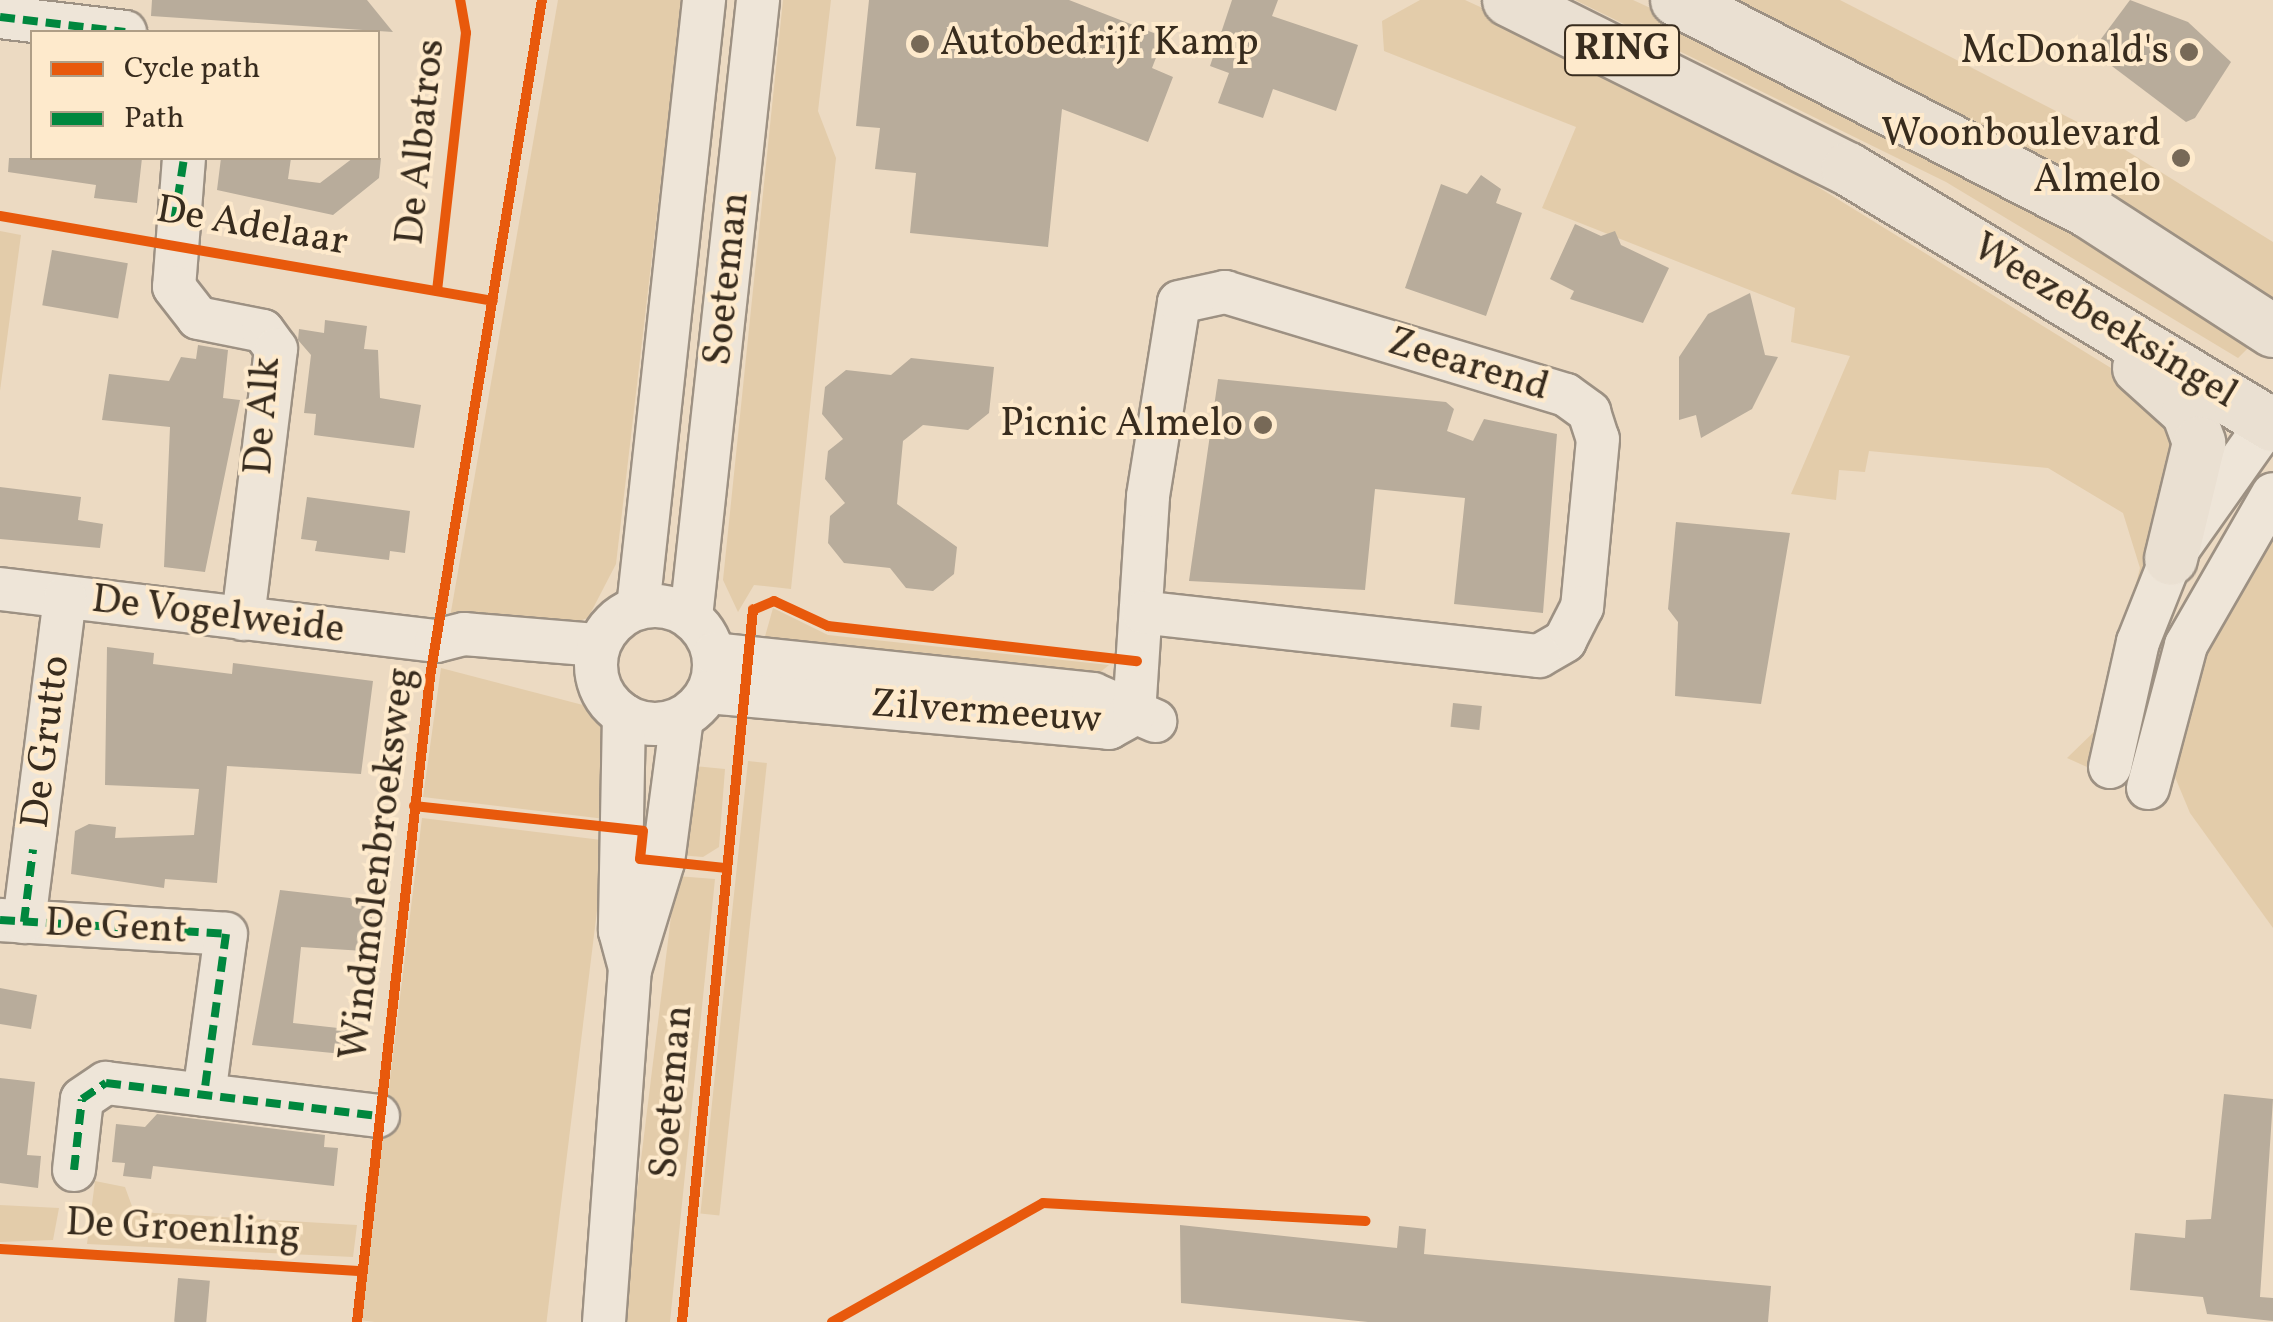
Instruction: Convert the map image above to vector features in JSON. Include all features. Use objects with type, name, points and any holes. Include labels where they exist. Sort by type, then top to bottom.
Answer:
[{"type":"main road","name":"Weezebeeksingel","points":[[1509,0],[1748,116],[2071,300],[2271,420]]},
{"type":"main road","name":"Weezebeeksingel","points":[[1677,0],[1918,117],[2265,322]]},
{"type":"main road","points":[[2071,300],[2188,412],[2198,477],[2172,559]]},
{"type":"street","name":"Soeteman","points":[[638,608],[704,0]]},
{"type":"street","name":"Soeteman","points":[[691,617],[758,0]]},
{"type":"street","points":[[0,17],[108,30]]},
{"type":"street","name":"De Alk","points":[[184,160],[174,286],[198,318],[263,330],[276,349],[243,619]]},
{"type":"street","name":"Zeearend","points":[[1144,612],[1538,656],[1565,641],[1582,607],[1598,439],[1589,412],[1566,395],[1225,292],[1179,302],[1162,371],[1144,612],[1144,717]]},
{"type":"street","points":[[2110,767],[2138,642],[2172,559],[2271,420]]},
{"type":"street","points":[[2148,788],[2163,760],[2186,645],[2273,494]]},
{"type":"street","name":"De Vogelweide","points":[[0,590],[436,641],[464,634],[598,660]]},
{"type":"street","name":"De Grutto","points":[[12,922],[66,598]]},
{"type":"street","points":[[638,608],[691,617],[701,688],[652,724],[624,715],[598,660],[638,608]]},
{"type":"street","name":"Soeteman","points":[[604,1322],[630,970],[663,862],[701,688]]},
{"type":"street","name":"Zilvermeeuw","points":[[701,688],[1093,694],[1144,717]]},
{"type":"street","name":"Soeteman","points":[[624,715],[620,931],[630,970]]},
{"type":"street","name":"De Gent","points":[[12,922],[226,934],[204,1095]]},
{"type":"street","points":[[74,1170],[82,1099],[106,1083],[378,1116]]},
{"type":"shaded area","points":[[558,0],[682,0],[616,564],[588,618],[555,629],[449,623]]},
{"type":"shaded area","points":[[783,0],[831,0],[818,111],[836,158],[791,589],[754,585],[738,612],[723,580]]},
{"type":"shaded area","points":[[1420,0],[1465,0],[1661,90],[2145,389],[2178,437],[2100,757],[2087,767],[2067,758],[2100,726],[2140,568],[2123,513],[2048,468],[1869,451],[1865,472],[1839,470],[1836,500],[1791,494],[1850,356],[1791,342],[1795,308],[1542,208],[1576,127],[1384,51],[1382,21]]},
{"type":"shaded area","points":[[1575,0],[1633,0],[1841,96],[2220,317],[2249,347],[2238,358],[1946,182]]},
{"type":"shaded area","points":[[1722,0],[1840,0],[2095,131],[2273,242],[2273,299]]},
{"type":"shaded area","points":[[0,231],[21,235],[0,391]]},
{"type":"shaded area","points":[[2273,529],[2273,928],[2190,813],[2175,777],[2198,653]]},
{"type":"shaded area","points":[[773,608],[828,635],[1109,665],[1093,678],[764,640]]},
{"type":"shaded area","points":[[441,668],[583,705],[607,732],[605,819],[423,797]]},
{"type":"shaded area","points":[[748,761],[767,763],[719,1215],[700,1214]]},
{"type":"shaded area","points":[[694,766],[725,769],[719,847],[703,857],[679,855]]},
{"type":"shaded area","points":[[422,818],[606,841],[547,1322],[360,1320]]},
{"type":"shaded area","points":[[676,876],[715,879],[670,1322],[621,1322]]},
{"type":"shaded area","points":[[95,1181],[125,1187],[133,1209],[154,1213],[357,1225],[353,1257],[87,1244]]},
{"type":"shaded area","points":[[0,1205],[59,1208],[53,1240],[0,1242]]},
{"type":"building","points":[[152,0],[367,0],[393,32],[380,30],[151,16]]},
{"type":"building","points":[[869,0],[1069,0],[1164,37],[1152,68],[1173,77],[1148,142],[1062,109],[1048,247],[910,233],[916,173],[875,169],[880,128],[856,126]]},
{"type":"building","points":[[1232,0],[1278,0],[1272,16],[1358,45],[1336,111],[1273,89],[1263,118],[1218,103],[1229,73],[1210,66]]},
{"type":"building","points":[[2130,0],[2188,22],[2231,62],[2195,118],[2186,122],[2092,51]]},
{"type":"building","points":[[9,158],[142,160],[137,203],[94,198],[96,185],[8,172]]},
{"type":"building","points":[[381,158],[379,178],[333,215],[217,190],[221,160],[291,160],[288,179],[320,183],[350,160]]},
{"type":"building","points":[[1481,175],[1501,189],[1496,203],[1522,213],[1486,316],[1405,288],[1441,184],[1467,194]]},
{"type":"building","points":[[1575,224],[1601,236],[1615,231],[1621,245],[1669,268],[1643,323],[1570,299],[1574,291],[1550,279]]},
{"type":"building","points":[[52,250],[128,263],[118,319],[42,305]]},
{"type":"building","points":[[1750,293],[1765,355],[1778,357],[1752,409],[1701,438],[1696,415],[1679,420],[1679,357],[1708,314]]},
{"type":"building","points":[[325,320],[367,326],[364,349],[378,350],[380,398],[421,405],[414,448],[314,435],[316,414],[304,413],[311,355],[298,340],[299,329],[324,333]]},
{"type":"building","points":[[198,345],[228,350],[223,398],[240,400],[205,572],[164,567],[170,427],[102,420],[109,374],[169,381],[181,357],[196,359]]},
{"type":"building","points":[[911,358],[994,367],[989,413],[968,430],[923,425],[903,441],[897,504],[957,547],[954,574],[933,591],[906,588],[890,568],[844,563],[828,543],[830,516],[845,503],[825,479],[828,451],[843,439],[822,414],[825,387],[846,370],[891,375]]},
{"type":"building","points":[[1218,379],[1446,402],[1454,409],[1447,431],[1473,441],[1484,419],[1557,434],[1543,613],[1454,604],[1465,498],[1375,489],[1365,590],[1189,581]]},
{"type":"building","points":[[0,487],[81,497],[78,520],[103,524],[100,548],[0,539]]},
{"type":"building","points":[[307,497],[410,511],[405,553],[390,551],[389,560],[315,551],[317,541],[301,539]]},
{"type":"building","points":[[1676,522],[1790,533],[1761,704],[1675,696],[1678,622],[1668,609]]},
{"type":"building","points":[[107,647],[154,653],[153,664],[232,674],[233,663],[373,681],[361,774],[227,766],[217,883],[165,879],[164,888],[71,874],[75,831],[89,824],[116,827],[115,838],[194,835],[199,789],[105,785]]},
{"type":"building","points":[[1453,703],[1482,706],[1479,730],[1450,727]]},
{"type":"building","points":[[280,890],[376,901],[364,951],[301,947],[293,1023],[356,1030],[353,1055],[252,1045]]},
{"type":"building","points":[[0,988],[37,995],[31,1029],[0,1024]]},
{"type":"building","points":[[0,1078],[35,1082],[27,1155],[41,1156],[38,1188],[0,1183]]},
{"type":"building","points":[[2224,1094],[2273,1099],[2260,1297],[2273,1298],[2273,1321],[2207,1314],[2203,1297],[2130,1290],[2135,1233],[2185,1238],[2186,1220],[2211,1219]]},
{"type":"building","points":[[157,1114],[325,1135],[324,1147],[338,1148],[334,1186],[153,1166],[151,1179],[123,1176],[125,1163],[112,1162],[116,1124],[145,1127]]},
{"type":"building","points":[[1180,1225],[1397,1248],[1399,1226],[1426,1229],[1424,1254],[1771,1286],[1768,1322],[1368,1322],[1181,1303]]},
{"type":"building","points":[[178,1278],[210,1281],[206,1322],[174,1322]]},
{"type":"marked path","points":[[0,17],[108,30]]},
{"type":"marked path","points":[[174,222],[184,160]]},
{"type":"marked path","points":[[24,922],[33,850]]},
{"type":"marked path","points":[[0,920],[226,934],[204,1095]]},
{"type":"marked path","points":[[74,1170],[82,1099],[106,1083],[378,1116]]},
{"type":"cycle path","name":"De Albatros","points":[[437,291],[466,33],[460,0]]},
{"type":"cycle path","name":"Windmolenbroeksweg","points":[[357,1322],[430,677],[542,0]]},
{"type":"cycle path","name":"De Adelaar","points":[[0,216],[493,301]]},
{"type":"cycle path","points":[[682,1322],[753,610],[774,601],[828,626],[1137,661]]},
{"type":"cycle path","name":"Windmolenbroeksweg","points":[[414,806],[643,831],[640,859],[725,868]]},
{"type":"cycle path","points":[[832,1322],[1043,1203],[1365,1221]]},
{"type":"cycle path","name":"De Groenling","points":[[0,1249],[362,1271]]},
{"type":"place","name":"Autobedrijf Kamp","points":[[920,44]]},
{"type":"place","name":"McDonald's","points":[[2189,52]]},
{"type":"place","name":"Woonboulevard Almelo","points":[[2181,158]]},
{"type":"place","name":"Picnic Almelo","points":[[1263,425]]}]
